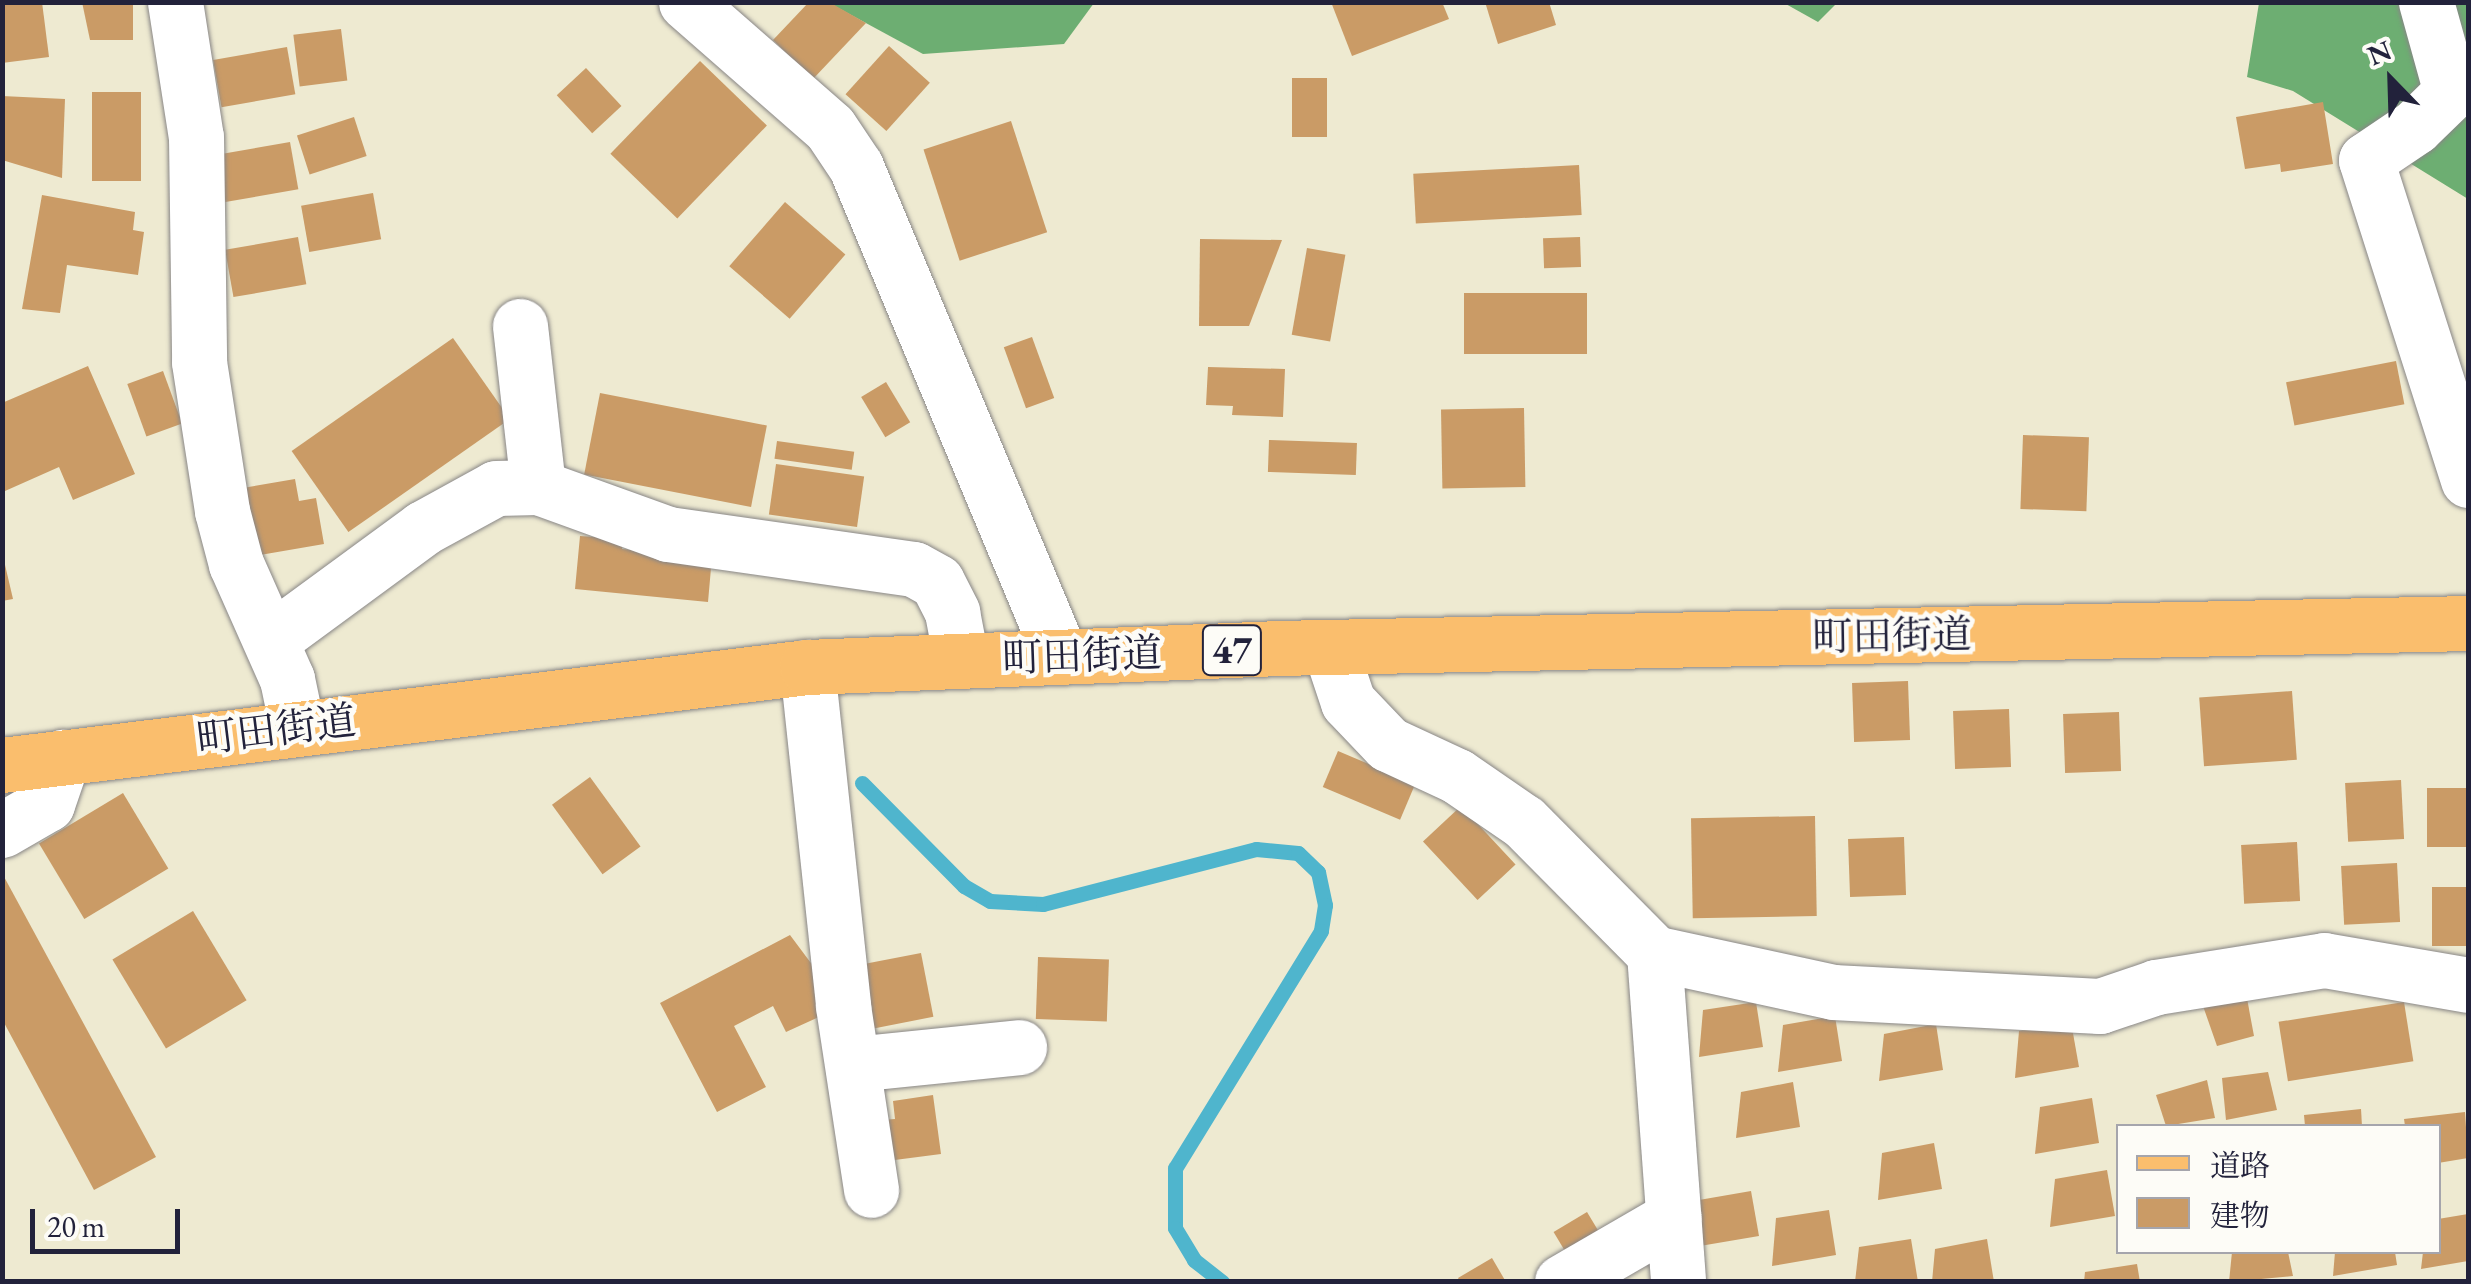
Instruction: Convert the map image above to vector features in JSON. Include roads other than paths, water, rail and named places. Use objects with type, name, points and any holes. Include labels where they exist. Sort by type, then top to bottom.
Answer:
[{"type":"main road","name":"町田街道","points":[[2,765],[808,666],[1330,648],[2468,623]]},
{"type":"street","points":[[176,2],[196,137],[193,256],[202,380],[236,564],[272,639],[297,727]]},
{"type":"street","points":[[686,2],[830,128],[856,168],[1060,655]]},
{"type":"street","points":[[2426,2],[2451,92],[2415,127],[2366,160],[2468,480]]},
{"type":"street","points":[[520,326],[538,487]]},
{"type":"street","points":[[272,639],[423,528],[496,488],[538,487],[668,534],[914,569],[937,582],[952,612],[961,659]]},
{"type":"street","points":[[1330,648],[1348,702],[1388,744],[1457,776],[1524,822],[1654,953],[1833,992],[2100,1006],[2156,987],[2324,960],[2468,985]]},
{"type":"street","points":[[808,666],[871,1190]]},
{"type":"street","points":[[2,830],[47,804],[63,757]]},
{"type":"street","points":[[1654,953],[1678,1282]]},
{"type":"street","points":[[853,1064],[1019,1047]]},
{"type":"street","points":[[1562,1282],[1674,1217]]},
{"type":"waterway","points":[[862,783],[964,886],[990,901],[1043,904],[1256,849],[1298,853],[1318,872],[1325,905],[1321,931],[1175,1168],[1175,1228],[1194,1260],[1222,1282]]}]
